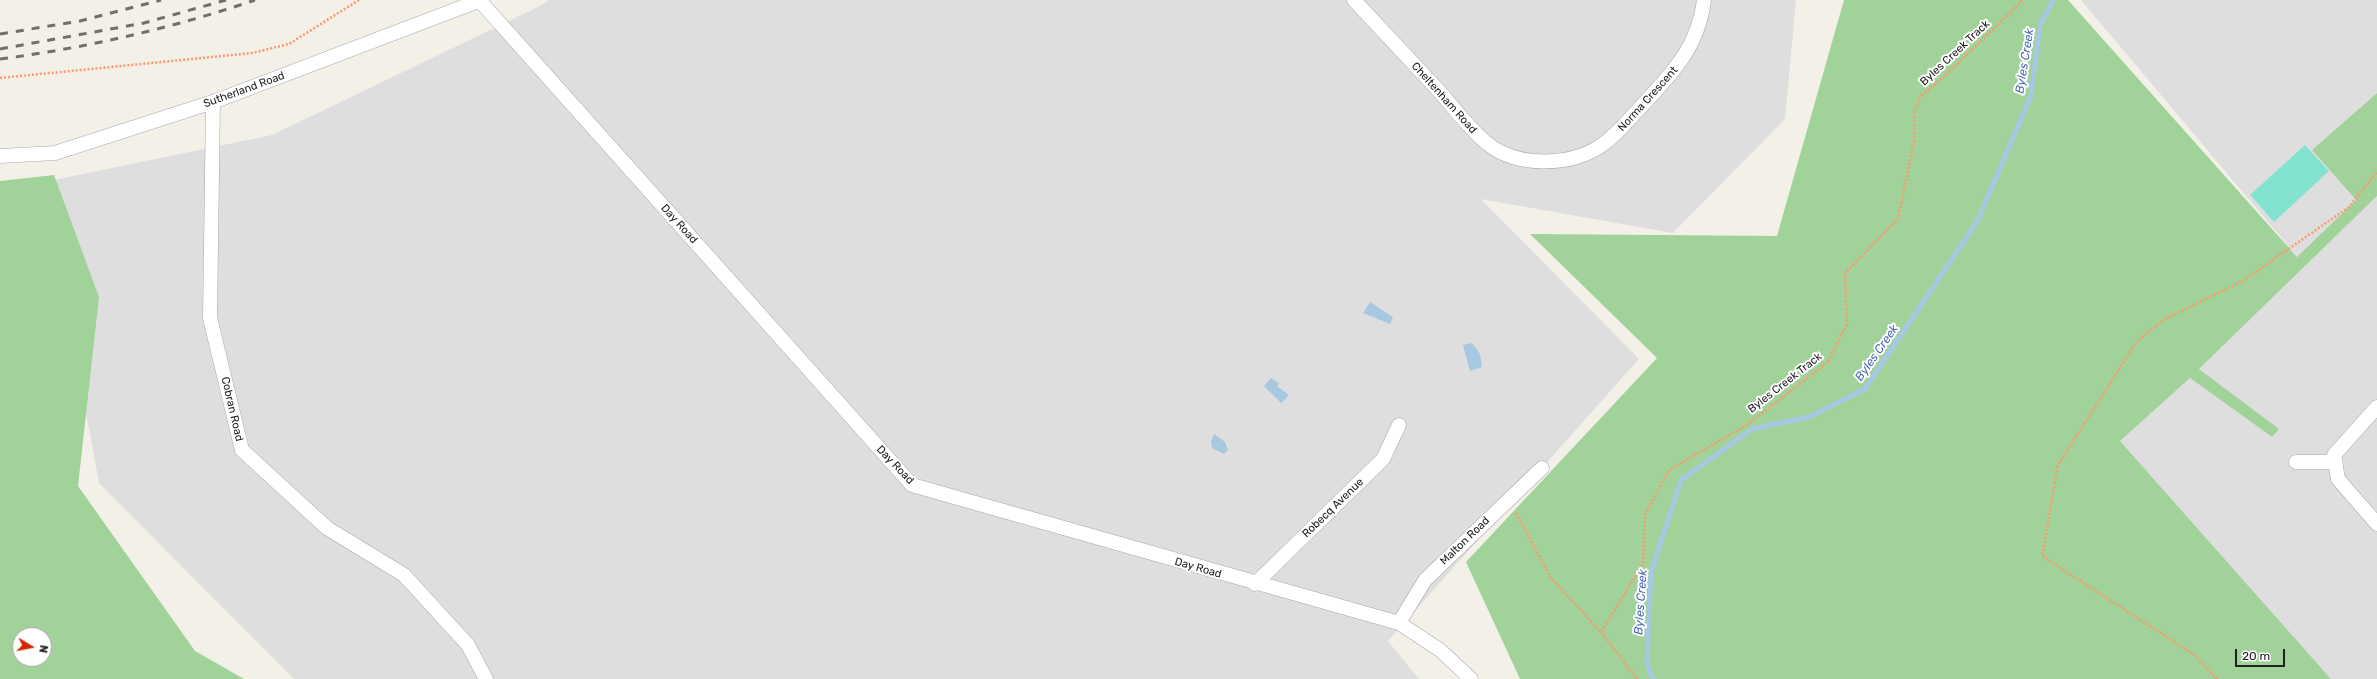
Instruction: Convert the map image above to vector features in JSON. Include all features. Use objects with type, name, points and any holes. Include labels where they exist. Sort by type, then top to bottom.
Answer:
[{"type":"street","name":"Sutherland Road","points":[[0,156],[55,152],[213,102],[480,0]]},
{"type":"street","name":"Day Road","points":[[480,0],[912,485],[1256,584],[1274,587],[1400,623],[1440,650],[1471,679]]},
{"type":"street","name":"Cheltenham Road","points":[[1354,0],[1466,123],[1489,145],[1510,156],[1532,161],[1554,161]]},
{"type":"street","name":"Norma Crescent","points":[[1554,161],[1580,156],[1601,146],[1621,129],[1684,57],[1695,38],[1702,17],[1704,0]]},
{"type":"street","name":"Cobran Road","points":[[213,102],[210,318],[242,450],[327,528],[404,575],[468,645],[486,679]]},
{"type":"street","points":[[2377,407],[2341,445],[2334,455],[2338,479],[2377,524]]},
{"type":"street","name":"Robecq Avenue","points":[[1256,584],[1383,459],[1399,425]]},
{"type":"street","points":[[2296,462],[2334,462]]},
{"type":"street","name":"Malton Road","points":[[1400,623],[1425,580],[1542,468]]},
{"type":"path","points":[[0,78],[252,53],[289,44],[359,0]]},
{"type":"path","name":"Byles Creek Track","points":[[1601,632],[1644,564],[1646,515],[1669,470],[1747,425],[1828,362],[1847,324],[1845,273],[1898,219],[1914,140],[1914,112],[1920,97],[1945,76],[2023,0]]},
{"type":"path","points":[[2217,679],[2193,654],[2042,556],[2058,465],[2137,341],[2163,320],[2241,282],[2349,206],[2377,172]]},
{"type":"path","points":[[1509,500],[1551,578],[1601,632],[1637,679]]},
{"type":"shaded area","points":[[549,0],[1796,0],[1785,119],[1673,233],[1481,199],[1639,359],[1388,641],[1419,679],[294,679],[99,483],[44,182],[272,135],[538,7]]},
{"type":"shaded area","points":[[2081,0],[2377,0],[2377,93],[2312,150],[2356,200],[2306,265],[2377,196],[2377,679],[2331,679],[2120,441],[2190,378],[2272,437],[2278,429],[2199,369],[2305,266]]},
{"type":"shaded area","points":[[2305,145],[2329,171],[2274,222],[2250,195]]},
{"type":"shaded area","points":[[1370,302],[1393,317],[1390,324],[1363,313]]},
{"type":"shaded area","points":[[1472,343],[1480,354],[1482,367],[1470,371],[1463,345]]},
{"type":"shaded area","points":[[1271,378],[1279,383],[1277,386],[1289,395],[1281,403],[1264,386]]},
{"type":"shaded area","points":[[1214,434],[1225,442],[1228,450],[1224,454],[1212,448],[1211,442]]},
{"type":"green space","points":[[1844,0],[2068,0],[2297,257],[2356,200],[2312,150],[2377,93],[2377,196],[2199,369],[2279,429],[2272,437],[2190,378],[2120,441],[2331,679],[1520,679],[1466,562],[1657,358],[1530,234],[1777,236]]},
{"type":"green space","points":[[54,175],[99,297],[78,486],[195,651],[244,679],[0,679],[0,181]]},
{"type":"waterway","name":"Byles Creek","points":[[1653,679],[1647,664],[1651,573],[1681,480],[1752,429],[1809,417],[1865,389],[1978,220],[2031,96],[2040,25],[2053,0]]},
{"type":"railway","points":[[0,34],[80,21],[161,0]]},
{"type":"railway","points":[[0,49],[144,23],[226,0]]},
{"type":"railway","points":[[0,59],[65,49],[129,36],[193,19],[255,0]]}]
